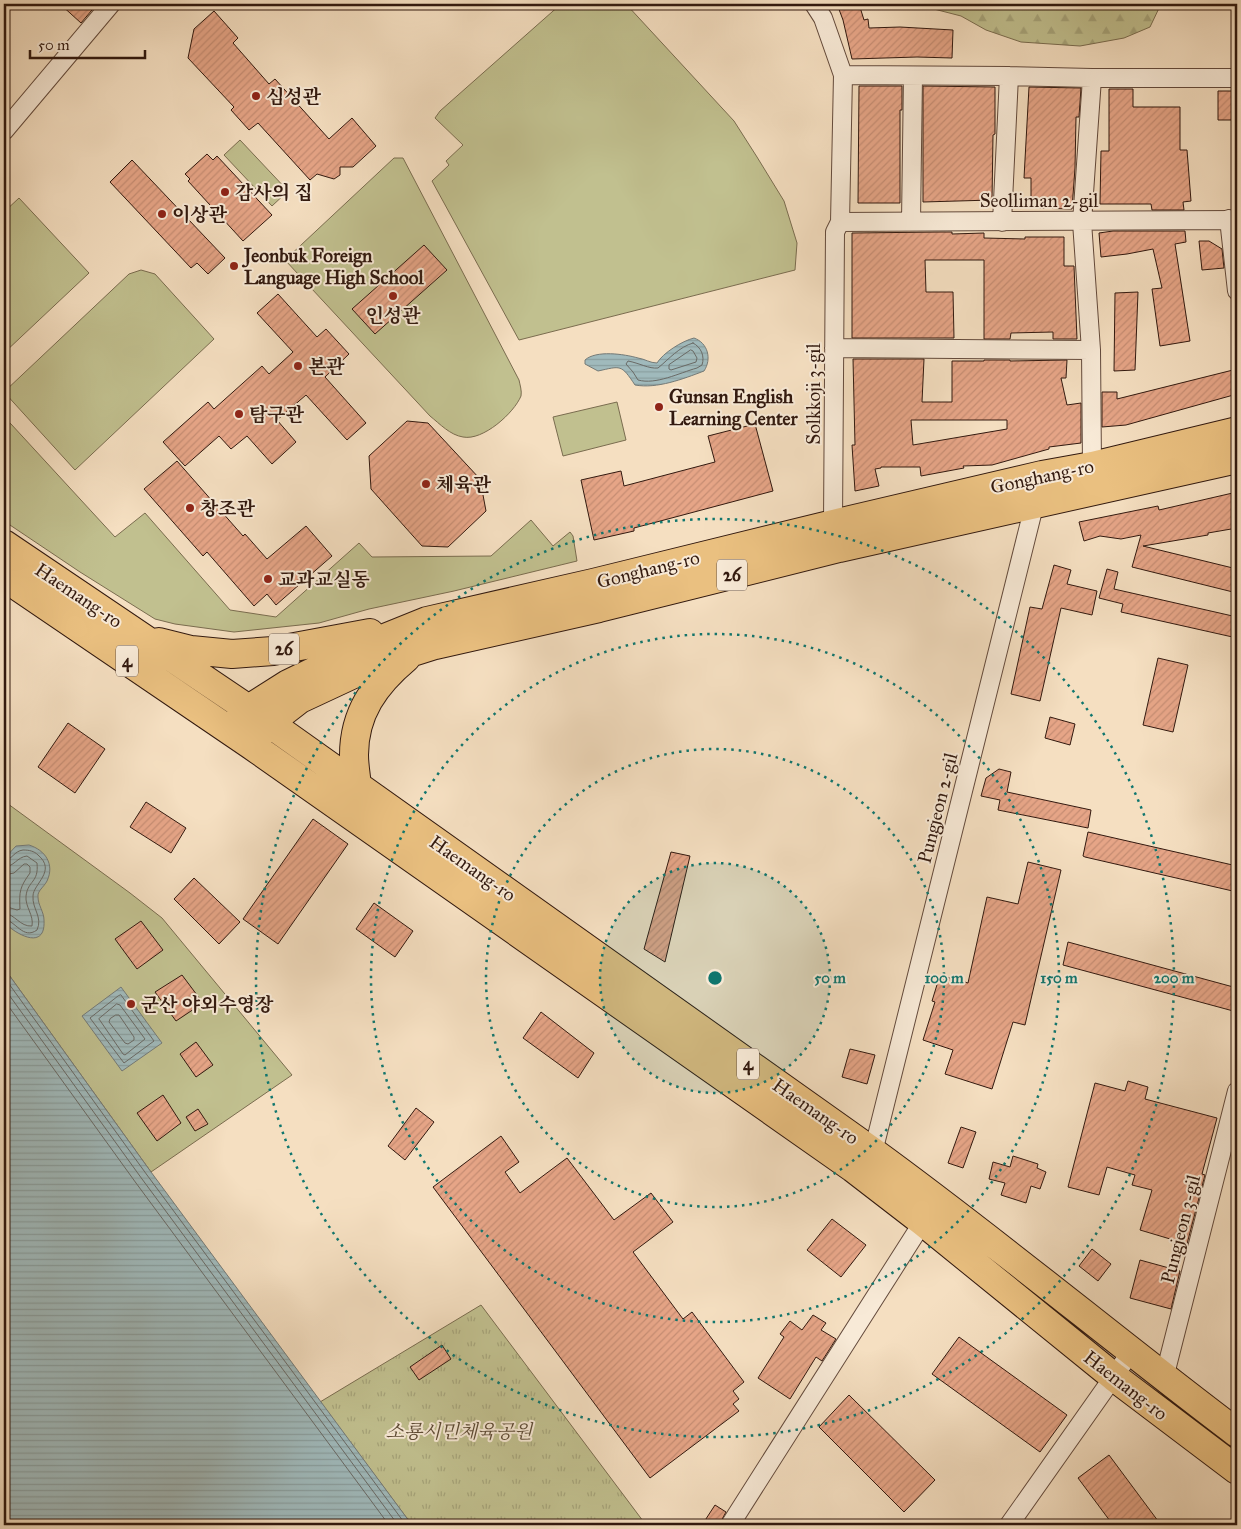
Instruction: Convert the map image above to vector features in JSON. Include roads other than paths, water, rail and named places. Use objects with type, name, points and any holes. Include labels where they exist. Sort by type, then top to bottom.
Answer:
[{"type":"main road","name":"Gonghang-ro","points":[[240,738],[288,684],[370,644],[427,621],[833,524],[1042,475],[1092,466],[1237,431]]},
{"type":"main road","name":"Gonghang-ro","points":[[258,716],[300,699],[375,664],[434,645],[598,608],[839,548],[1237,458]]},
{"type":"main road","name":"Haemang-ro","points":[[4,544],[258,716],[874,1152],[938,1199],[1164,1378],[1237,1433]]},
{"type":"main road","name":"Haemang-ro","points":[[4,577],[240,738],[853,1168],[923,1222],[1114,1377],[1237,1470]]},
{"type":"main road","name":"26","points":[[140,637],[191,650],[232,654],[273,651],[427,621]]},
{"type":"main road","points":[[357,786],[354,755],[356,730],[364,710],[373,691],[387,674],[413,652]]},
{"type":"street","points":[[4,131],[111,4]]},
{"type":"street","points":[[814,4],[823,18],[843,75],[1237,78]]},
{"type":"street","name":"Solkkoji 3-gil","points":[[833,524],[834,264],[835,232],[840,222],[843,75]]},
{"type":"street","points":[[911,221],[913,76]]},
{"type":"street","points":[[1002,222],[1009,76]]},
{"type":"street","points":[[1092,78],[1082,222],[1091,350],[1092,466]]},
{"type":"street","points":[[1233,220],[1237,291]]},
{"type":"street","name":"Seolliman 2-gil","points":[[840,222],[1233,220]]},
{"type":"street","points":[[834,348],[1091,350]]},
{"type":"street","name":"Pungjeon 2-gil","points":[[874,1152],[1042,475]]},
{"type":"street","name":"Pungjeon 3-gil","points":[[1164,1378],[1237,1091]]},
{"type":"street","points":[[730,1525],[938,1199]]},
{"type":"street","points":[[1009,1525],[1131,1352]]},
{"type":"water","points":[[694,338],[703,344],[707,352],[708,361],[704,371],[670,382],[652,386],[635,385],[627,373],[620,368],[598,371],[585,364],[585,360],[590,357],[603,354],[618,354],[657,363],[673,348]]},
{"type":"water","points":[[29,845],[44,854],[50,869],[47,881],[38,895],[44,920],[43,930],[35,938],[29,938],[16,932],[4,922],[4,859],[16,846]]},
{"type":"water","points":[[4,968],[151,1172],[412,1525],[4,1525]]},
{"type":"water","points":[[121,987],[162,1043],[122,1071],[82,1016]]},
{"type":"place","name":"심성관","points":[[256,96]]},
{"type":"place","name":"감사의 집","points":[[225,192]]},
{"type":"place","name":"이상관","points":[[162,214]]},
{"type":"place","name":"Jeonbuk Foreign Language High School","points":[[234,266]]},
{"type":"place","name":"인성관","points":[[393,296]]},
{"type":"place","name":"본관","points":[[298,366]]},
{"type":"place","name":"Gunsan English Learning Center","points":[[659,407]]},
{"type":"place","name":"탐구관","points":[[239,414]]},
{"type":"place","name":"체육관","points":[[426,484]]},
{"type":"place","name":"창조관","points":[[190,508]]},
{"type":"place","name":"교과교실동","points":[[268,579]]},
{"type":"place","name":"군산 야외수영장","points":[[131,1004]]},
{"type":"park label","name":"소룡시민체육공원","points":[[459,1431]]}]
